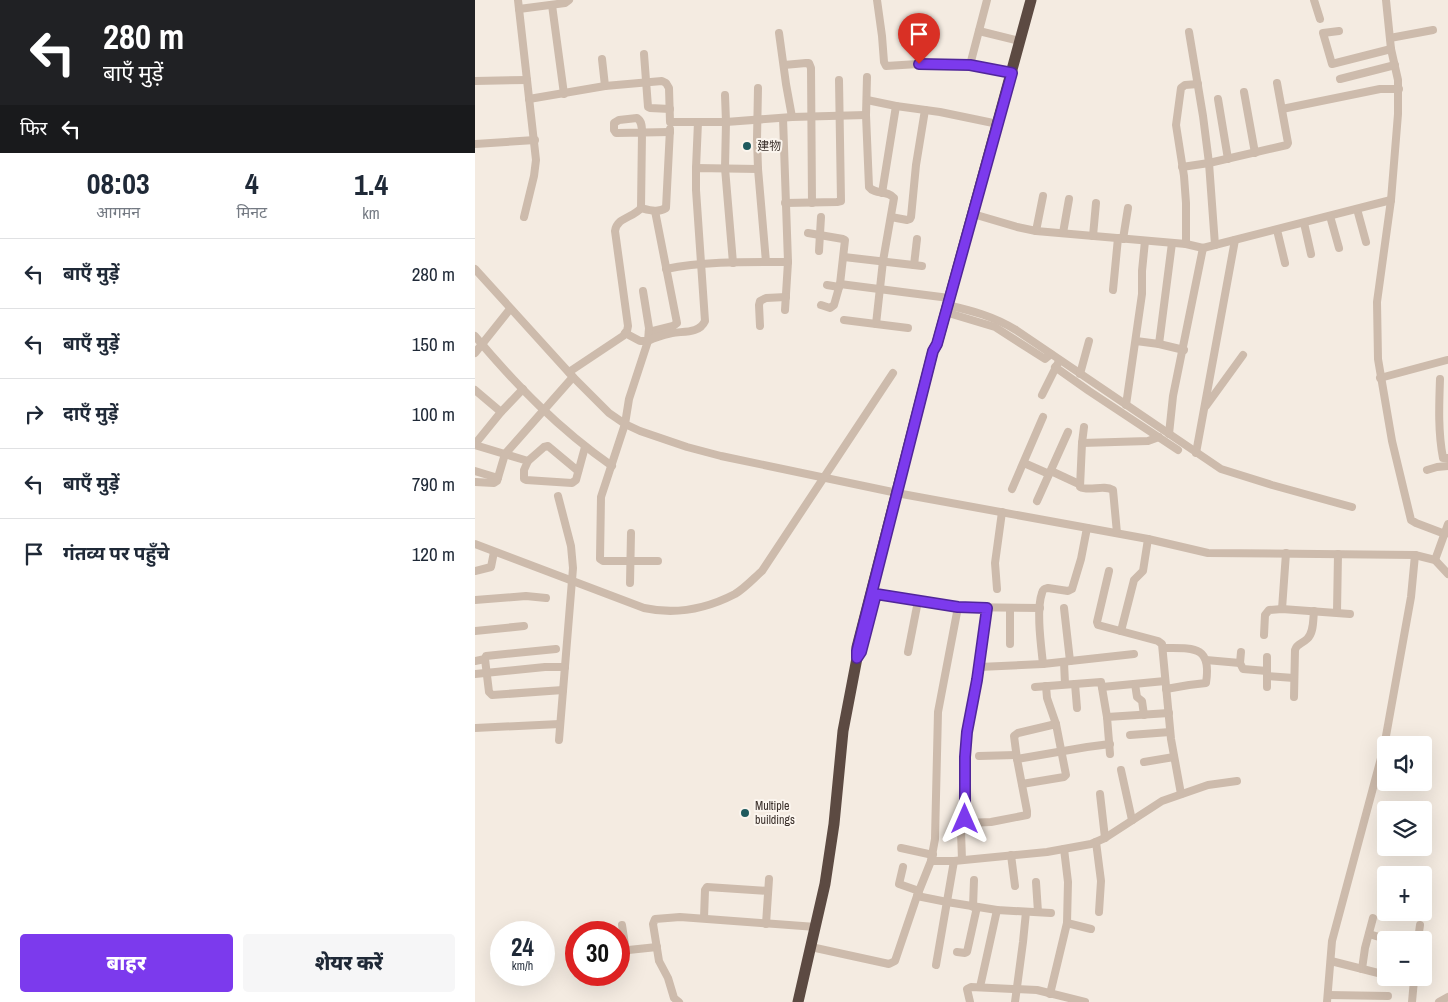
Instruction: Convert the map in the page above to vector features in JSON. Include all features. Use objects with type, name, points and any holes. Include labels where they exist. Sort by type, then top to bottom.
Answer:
[{"type":"highway","points":[[857,658],[861,652],[876,594],[933,351],[937,344],[1031,0]]},
{"type":"highway","points":[[798,1002],[816,927],[828,864],[843,731],[857,658],[857,647],[899,493]]},
{"type":"street","points":[[519,0],[536,160],[525,217]]},
{"type":"street","points":[[519,9],[565,3],[569,0]]},
{"type":"street","points":[[877,0],[882,36],[883,62],[886,66],[919,64],[970,65],[1012,73]]},
{"type":"street","points":[[970,65],[987,0]]},
{"type":"street","points":[[1313,0],[1320,19]]},
{"type":"street","points":[[1386,0],[1391,49],[1399,90],[1391,200],[1377,302],[1380,378],[1392,441],[1411,520],[1445,534]]},
{"type":"street","points":[[552,5],[564,94]]},
{"type":"street","points":[[1390,38],[1433,30]]},
{"type":"street","points":[[979,31],[1020,41]]},
{"type":"street","points":[[1339,31],[1323,34],[1332,64],[1391,49]]},
{"type":"street","points":[[779,32],[792,117]]},
{"type":"street","points":[[1189,32],[1209,163],[1215,245]]},
{"type":"street","points":[[644,54],[648,107],[670,108]]},
{"type":"street","points":[[602,59],[605,86]]},
{"type":"street","points":[[784,65],[806,63],[810,65],[812,203]]},
{"type":"street","points":[[1340,79],[1395,65]]},
{"type":"street","points":[[867,77],[866,115],[869,187],[873,191],[891,195],[894,198],[883,261],[876,324]]},
{"type":"street","points":[[475,81],[527,80]]},
{"type":"street","points":[[785,203],[841,201],[839,80]]},
{"type":"street","points":[[529,99],[605,86],[662,81],[668,85],[670,132],[667,205],[664,209],[655,211],[641,208]]},
{"type":"street","points":[[1183,167],[1284,147],[1289,143],[1277,83]]},
{"type":"street","points":[[1186,244],[1186,203],[1177,124],[1181,88],[1185,85],[1198,84]]},
{"type":"street","points":[[757,88],[758,169],[766,262]]},
{"type":"street","points":[[1282,109],[1380,89],[1399,90]]},
{"type":"street","points":[[1244,92],[1255,153]]},
{"type":"street","points":[[725,94],[725,168],[733,263]]},
{"type":"street","points":[[1218,99],[1228,159]]},
{"type":"street","points":[[867,100],[998,124]]},
{"type":"street","points":[[882,193],[896,106]]},
{"type":"street","points":[[891,217],[907,220],[911,217],[916,164],[925,110]]},
{"type":"street","points":[[670,122],[726,122],[792,117],[866,115]]},
{"type":"street","points":[[783,118],[788,262],[785,310]]},
{"type":"street","points":[[625,333],[640,341],[648,341],[671,333],[694,330],[703,325],[705,321],[697,200],[698,122]]},
{"type":"street","points":[[475,482],[497,482],[505,454],[571,374],[625,333],[628,326],[615,231],[616,225],[624,218],[635,214],[641,208],[642,133],[670,132]]},
{"type":"street","points":[[475,144],[535,140]]},
{"type":"street","points":[[696,168],[758,169]]},
{"type":"street","points":[[1036,231],[1043,196]]},
{"type":"street","points":[[1063,233],[1069,199]]},
{"type":"street","points":[[973,214],[1036,231],[1186,244],[1203,248],[1391,200]]},
{"type":"street","points":[[1093,236],[1096,203]]},
{"type":"street","points":[[1113,290],[1128,208]]},
{"type":"street","points":[[1357,209],[1366,242]]},
{"type":"street","points":[[649,332],[673,326],[677,323],[655,211]]},
{"type":"street","points":[[1330,216],[1339,248]]},
{"type":"street","points":[[819,251],[821,217]]},
{"type":"street","points":[[1303,223],[1311,254]]},
{"type":"street","points":[[1277,230],[1285,262]]},
{"type":"street","points":[[808,233],[845,239],[840,286],[833,307],[821,305]]},
{"type":"street","points":[[913,265],[917,239]]},
{"type":"street","points":[[1196,453],[1235,240]]},
{"type":"street","points":[[1125,405],[1142,294],[1145,241]]},
{"type":"street","points":[[1159,344],[1172,243]]},
{"type":"street","points":[[1169,434],[1173,396],[1203,248]]},
{"type":"street","points":[[844,256],[922,266]]},
{"type":"street","points":[[666,270],[701,265],[788,262]]},
{"type":"street","points":[[475,269],[510,309],[609,413],[625,424],[662,439],[707,453],[823,478],[1209,552],[1415,555],[1435,560],[1448,574]]},
{"type":"street","points":[[827,285],[881,290],[984,314],[1001,321],[1051,354],[1057,364],[1089,392],[1178,450]]},
{"type":"street","points":[[643,291],[649,332],[648,341],[629,399],[625,424],[601,497],[600,557],[603,561],[658,561]]},
{"type":"street","points":[[761,326],[760,300],[786,297]]},
{"type":"street","points":[[475,353],[510,309]]},
{"type":"street","points":[[844,320],[908,328]]},
{"type":"street","points":[[475,336],[543,410],[585,447],[612,466]]},
{"type":"street","points":[[1080,374],[1089,341]]},
{"type":"street","points":[[1136,341],[1183,350]]},
{"type":"street","points":[[1205,408],[1243,355]]},
{"type":"street","points":[[1380,378],[1447,360]]},
{"type":"street","points":[[1057,364],[1080,374],[1221,469],[1352,507]]},
{"type":"street","points":[[1042,395],[1057,364]]},
{"type":"street","points":[[476,546],[644,608],[677,612],[701,608],[736,593],[762,571],[893,373]]},
{"type":"street","points":[[1440,379],[1440,440],[1443,458],[1448,458]]},
{"type":"street","points":[[523,389],[501,412],[475,445],[528,461]]},
{"type":"street","points":[[475,390],[501,412]]},
{"type":"street","points":[[1012,489],[1043,417]]},
{"type":"street","points":[[1079,484],[1084,427]]},
{"type":"street","points":[[1037,501],[1068,432]]},
{"type":"street","points":[[1082,444],[1148,441],[1159,437]]},
{"type":"street","points":[[578,471],[548,446],[544,447],[528,461],[523,476],[528,481],[572,483],[576,480],[585,447]]},
{"type":"street","points":[[1024,463],[1079,484],[1080,487],[1085,489],[1109,488],[1113,490],[1117,533]]},
{"type":"street","points":[[1427,470],[1448,466]]},
{"type":"street","points":[[475,471],[498,478]]},
{"type":"street","points":[[558,496],[571,546],[573,568],[559,740]]},
{"type":"street","points":[[997,589],[995,563],[1002,512]]},
{"type":"street","points":[[1435,560],[1448,524]]},
{"type":"street","points":[[1043,664],[1040,608],[1042,592],[1045,589],[1067,591],[1072,589],[1081,559],[1087,528]]},
{"type":"street","points":[[630,583],[631,533]]},
{"type":"street","points":[[1121,632],[1135,580],[1143,571],[1147,539]]},
{"type":"street","points":[[475,571],[491,567],[494,552]]},
{"type":"street","points":[[1282,609],[1286,553]]},
{"type":"street","points":[[1337,612],[1338,554]]},
{"type":"street","points":[[1388,996],[1327,999],[1332,942],[1384,747],[1411,598],[1415,555]]},
{"type":"street","points":[[1109,571],[1097,622],[1098,625],[1161,642],[1163,648],[1163,668],[1170,732],[1181,794]]},
{"type":"street","points":[[876,594],[958,607],[1040,608]]},
{"type":"street","points":[[475,600],[526,596],[546,598]]},
{"type":"street","points":[[908,652],[918,601]]},
{"type":"street","points":[[811,948],[889,964],[895,962],[932,858],[935,839],[938,712],[958,607]]},
{"type":"street","points":[[937,965],[947,902],[958,861],[961,831],[966,823],[966,740],[987,608]]},
{"type":"street","points":[[1010,608],[1010,644]]},
{"type":"street","points":[[1064,608],[1067,661],[1065,684]]},
{"type":"street","points":[[1264,635],[1265,616],[1269,610],[1282,609],[1350,614]]},
{"type":"street","points":[[1294,697],[1296,646],[1309,638],[1314,611]]},
{"type":"street","points":[[475,632],[524,626]]},
{"type":"street","points":[[1103,687],[1135,684],[1189,685],[1204,684],[1207,681],[1206,660],[1203,654],[1193,649],[1163,648]]},
{"type":"street","points":[[475,661],[485,659],[488,655],[555,649]]},
{"type":"street","points":[[1241,652],[1240,662],[1243,669],[1294,678]]},
{"type":"street","points":[[979,666],[1043,664],[1134,654]]},
{"type":"street","points":[[1267,657],[1267,687]]},
{"type":"street","points":[[485,659],[490,694],[563,690]]},
{"type":"street","points":[[1206,660],[1240,662]]},
{"type":"street","points":[[475,674],[545,667],[565,668]]},
{"type":"street","points":[[1035,687],[1101,682],[1110,754]]},
{"type":"street","points":[[1075,684],[1077,708]]},
{"type":"street","points":[[1135,684],[1137,697],[1142,701],[1144,715]]},
{"type":"street","points":[[1022,784],[1066,775],[1056,724],[1047,698],[1046,686]]},
{"type":"street","points":[[1107,718],[1169,713]]},
{"type":"street","points":[[475,728],[560,724]]},
{"type":"street","points":[[966,823],[991,822],[1027,815],[1013,738],[1015,734],[1056,724]]},
{"type":"street","points":[[1130,735],[1170,732]]},
{"type":"street","points":[[979,756],[1016,757],[1110,744]]},
{"type":"street","points":[[1144,762],[1174,757]]},
{"type":"street","points":[[1121,770],[1132,820]]},
{"type":"street","points":[[901,848],[932,858],[958,861],[1064,849],[1096,842],[1105,838],[1162,801],[1218,782],[1237,781]]},
{"type":"street","points":[[1100,794],[1105,838]]},
{"type":"street","points":[[1096,842],[1101,881],[1099,912]]},
{"type":"street","points":[[1050,994],[1067,924],[1068,882],[1064,849]]},
{"type":"street","points":[[1011,855],[1015,886]]},
{"type":"street","points":[[903,867],[899,884],[918,893],[947,902],[975,907],[1051,913]]},
{"type":"street","points":[[766,924],[769,879]]},
{"type":"street","points":[[957,952],[967,952],[975,907],[974,880]]},
{"type":"street","points":[[1036,882],[1038,912]]},
{"type":"street","points":[[704,918],[705,890],[707,887],[768,892]]},
{"type":"street","points":[[979,987],[997,910]]},
{"type":"street","points":[[1015,1002],[1026,912]]},
{"type":"street","points":[[679,1002],[674,998],[668,978],[661,966],[653,924],[655,919],[704,918],[816,927]]},
{"type":"street","points":[[1361,970],[1373,918]]},
{"type":"street","points":[[1067,924],[1091,929]]},
{"type":"street","points":[[1419,931],[1420,925]]},
{"type":"street","points":[[1369,934],[1377,936]]},
{"type":"street","points":[[630,950],[657,947]]},
{"type":"street","points":[[1331,961],[1377,973]]},
{"type":"street","points":[[1412,1002],[1413,986]]},
{"type":"street","points":[[970,1002],[967,989],[971,987],[1037,990],[1085,1002]]},
{"type":"street","points":[[1439,1002],[1448,997]]},
{"type":"place","name":"建物","points":[[747,146]]},
{"type":"place","name":"Multiple buildings","points":[[745,813]]},
{"type":"route","points":[[919,64],[982,66],[1012,73],[937,344],[933,351],[857,651],[857,658],[861,652],[876,594],[958,607],[987,608],[977,680],[967,732],[965,819]]}]
